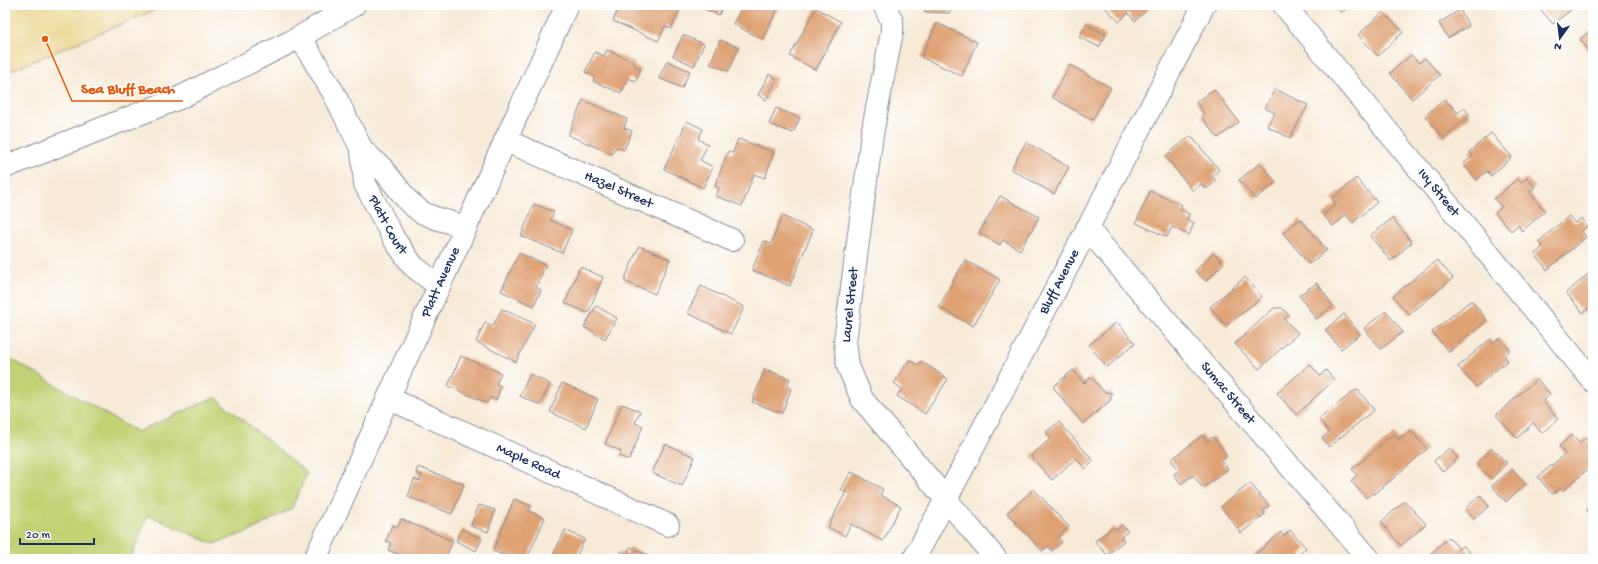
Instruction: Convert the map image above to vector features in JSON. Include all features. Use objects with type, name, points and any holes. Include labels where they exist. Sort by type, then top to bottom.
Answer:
[{"type":"street","points":[[5,167],[179,98],[300,37],[354,5]]},
{"type":"street","name":"Platt Avenue","points":[[315,559],[567,5]]},
{"type":"street","name":"Laurel Street","points":[[884,5],[892,21],[892,32],[872,134],[845,341],[848,366],[862,399],[996,559]]},
{"type":"street","name":"Bluff Avenue","points":[[914,559],[1204,5]]},
{"type":"street","name":"Ivy Street","points":[[1284,5],[1593,381]]},
{"type":"street","name":"Platt Court","points":[[300,37],[333,92],[362,150],[382,168],[408,201],[421,212],[434,218],[466,227]]},
{"type":"street","name":"Hazel Street","points":[[506,140],[732,240]]},
{"type":"street","name":"Platt Court","points":[[362,150],[365,184],[394,239],[413,266],[439,286]]},
{"type":"street","name":"Sumac Street","points":[[1087,228],[1369,559]]},
{"type":"street","name":"Maple Road","points":[[388,398],[668,525]]},
{"type":"green space","points":[[5,358],[11,359],[137,432],[215,397],[307,473],[292,508],[251,531],[213,544],[148,515],[130,559],[5,559]]},
{"type":"sand","points":[[5,5],[167,5],[5,73]]},
{"type":"building","points":[[620,5],[671,5],[680,9],[671,29],[665,26],[658,41],[613,21]]},
{"type":"building","points":[[694,5],[723,5],[719,15]]},
{"type":"building","points":[[743,5],[780,5],[762,39],[733,24]]},
{"type":"building","points":[[926,5],[950,5],[950,13],[925,12]]},
{"type":"building","points":[[1103,5],[1152,5],[1135,21],[1128,13],[1119,22]]},
{"type":"building","points":[[1334,5],[1351,5],[1341,13]]},
{"type":"building","points":[[1537,5],[1577,5],[1553,24]]},
{"type":"building","points":[[816,8],[841,22],[816,70],[790,56]]},
{"type":"building","points":[[1460,10],[1469,26],[1448,38],[1439,23]]},
{"type":"building","points":[[1383,12],[1403,32],[1378,56],[1358,35]]},
{"type":"building","points":[[937,23],[977,42],[962,76],[921,57]]},
{"type":"building","points":[[1086,24],[1106,35],[1099,47],[1079,37]]},
{"type":"building","points":[[1593,29],[1593,57],[1580,39]]},
{"type":"building","points":[[683,35],[704,44],[694,66],[673,56]]},
{"type":"building","points":[[720,40],[739,47],[729,71],[710,64]]},
{"type":"building","points":[[607,50],[634,62],[635,66],[641,69],[636,81],[628,78],[621,93],[593,81],[595,77],[585,72],[595,52],[604,56]]},
{"type":"building","points":[[1411,55],[1419,63],[1425,58],[1440,75],[1412,99],[1390,73]]},
{"type":"building","points":[[667,61],[690,71],[682,88],[659,78]]},
{"type":"building","points":[[1070,65],[1111,88],[1092,120],[1052,97]]},
{"type":"building","points":[[769,74],[777,79],[766,100],[758,95]]},
{"type":"building","points":[[1214,89],[1239,122],[1218,138],[1201,116],[1204,113],[1196,102]]},
{"type":"building","points":[[1275,89],[1308,105],[1290,138],[1267,126],[1275,113],[1265,108]]},
{"type":"building","points":[[1445,99],[1458,113],[1464,108],[1470,115],[1444,138],[1425,116]]},
{"type":"building","points":[[583,100],[627,119],[624,128],[632,131],[624,150],[616,147],[612,154],[568,135]]},
{"type":"building","points":[[776,108],[800,118],[793,133],[769,124]]},
{"type":"building","points":[[687,121],[703,129],[698,139],[708,144],[700,160],[713,167],[703,188],[664,169]]},
{"type":"building","points":[[1491,133],[1512,157],[1491,176],[1487,171],[1477,180],[1463,164],[1473,156],[1469,152]]},
{"type":"building","points":[[1191,136],[1219,170],[1212,176],[1216,181],[1206,189],[1201,184],[1193,191],[1165,156]]},
{"type":"building","points":[[738,139],[774,152],[765,178],[754,174],[742,206],[716,196],[719,188],[715,186],[728,151],[733,153]]},
{"type":"building","points":[[1026,142],[1069,167],[1054,194],[1011,169]]},
{"type":"building","points":[[1260,163],[1276,182],[1255,199],[1239,180]]},
{"type":"building","points":[[1356,178],[1377,202],[1353,223],[1346,215],[1333,226],[1323,215],[1336,204],[1332,199]]},
{"type":"building","points":[[1527,178],[1535,187],[1529,192],[1545,211],[1522,231],[1518,225],[1511,231],[1495,213],[1502,207],[1494,199],[1517,179],[1521,183]]},
{"type":"building","points":[[1150,191],[1182,205],[1180,209],[1189,214],[1187,220],[1194,223],[1189,235],[1172,227],[1167,237],[1136,223]]},
{"type":"building","points":[[1000,196],[1039,217],[1020,250],[1003,240],[1000,245],[979,233]]},
{"type":"building","points":[[534,204],[554,212],[550,220],[572,230],[562,253],[521,236]]},
{"type":"building","points":[[782,216],[813,230],[790,286],[752,270],[764,241],[771,244]]},
{"type":"building","points":[[1569,216],[1575,223],[1581,218],[1587,226],[1582,231],[1586,237],[1547,270],[1535,254],[1543,247],[1538,242]]},
{"type":"building","points":[[1392,218],[1412,242],[1391,261],[1370,236]]},
{"type":"building","points":[[1300,219],[1327,250],[1309,264],[1283,233]]},
{"type":"building","points":[[639,246],[670,259],[655,294],[624,281]]},
{"type":"building","points":[[519,253],[546,265],[536,287],[541,290],[534,306],[501,291]]},
{"type":"building","points":[[1213,253],[1224,263],[1206,281],[1195,271]]},
{"type":"building","points":[[965,260],[1000,280],[973,326],[939,307]]},
{"type":"building","points":[[1437,260],[1453,278],[1409,315],[1393,296]]},
{"type":"building","points":[[580,267],[603,277],[588,313],[565,303]]},
{"type":"building","points":[[1593,270],[1593,305],[1583,313],[1566,293]]},
{"type":"building","points":[[1245,277],[1262,297],[1226,326],[1210,307]]},
{"type":"building","points":[[1317,283],[1333,306],[1316,319],[1299,295]]},
{"type":"building","points":[[701,286],[744,307],[731,334],[687,313]]},
{"type":"building","points":[[1472,301],[1487,320],[1449,352],[1432,332]]},
{"type":"building","points":[[596,306],[617,318],[605,339],[584,327]]},
{"type":"building","points":[[1274,308],[1282,308],[1289,315],[1284,319],[1298,333],[1259,369],[1235,344]]},
{"type":"building","points":[[502,309],[535,324],[516,362],[476,342],[485,322],[493,326]]},
{"type":"building","points":[[1386,311],[1403,332],[1381,349],[1364,328]]},
{"type":"building","points":[[1344,314],[1360,334],[1341,349],[1325,330]]},
{"type":"building","points":[[1117,322],[1135,343],[1107,367],[1089,345]]},
{"type":"building","points":[[1499,338],[1510,350],[1504,356],[1508,360],[1476,387],[1458,367],[1490,339],[1493,343]]},
{"type":"building","points":[[461,356],[501,373],[496,384],[501,386],[496,400],[490,397],[487,403],[448,386]]},
{"type":"building","points":[[909,360],[918,365],[921,361],[948,379],[925,414],[897,396],[902,389],[894,383]]},
{"type":"building","points":[[1310,364],[1320,376],[1326,370],[1334,380],[1296,415],[1277,393]]},
{"type":"building","points":[[765,369],[790,379],[787,387],[791,389],[782,413],[752,402]]},
{"type":"building","points":[[1073,370],[1084,383],[1091,377],[1104,392],[1112,393],[1110,401],[1083,424],[1053,387]]},
{"type":"building","points":[[530,374],[550,384],[540,405],[520,396]]},
{"type":"building","points":[[1537,379],[1550,394],[1543,401],[1558,419],[1542,433],[1533,423],[1517,438],[1496,415]]},
{"type":"building","points":[[562,383],[598,399],[586,428],[550,412]]},
{"type":"building","points":[[1358,390],[1374,410],[1329,447],[1322,438],[1329,432],[1319,419],[1354,391]]},
{"type":"building","points":[[622,404],[640,411],[635,423],[643,426],[629,460],[619,456],[621,451],[605,444]]},
{"type":"building","points":[[1059,422],[1094,461],[1085,469],[1076,458],[1052,480],[1031,456],[1051,438],[1046,432]]},
{"type":"building","points":[[1410,430],[1427,449],[1375,494],[1372,493],[1366,498],[1351,481],[1357,475],[1352,469],[1394,434],[1399,439]]},
{"type":"building","points":[[1202,435],[1207,442],[1213,437],[1227,456],[1221,461],[1228,469],[1203,488],[1193,475],[1181,484],[1174,474],[1179,470],[1171,460]]},
{"type":"building","points":[[1572,435],[1579,443],[1585,438],[1593,447],[1593,465],[1562,491],[1560,488],[1552,494],[1538,477],[1565,454],[1559,446]]},
{"type":"building","points":[[665,444],[695,457],[682,486],[652,473]]},
{"type":"building","points":[[1449,448],[1458,458],[1443,472],[1434,461]]},
{"type":"building","points":[[1492,448],[1507,463],[1491,479],[1476,464]]},
{"type":"building","points":[[418,467],[464,484],[452,514],[408,497],[414,479],[420,481],[422,475],[416,473]]},
{"type":"building","points":[[1512,469],[1525,484],[1506,502],[1492,486]]},
{"type":"building","points":[[851,472],[883,489],[880,495],[901,506],[883,541],[851,524],[845,536],[828,527],[846,492],[841,490]]},
{"type":"building","points":[[1250,483],[1269,506],[1263,511],[1265,514],[1241,533],[1221,507]]},
{"type":"building","points":[[1034,489],[1069,527],[1058,537],[1062,542],[1052,551],[1048,546],[1042,551],[1007,513]]},
{"type":"building","points":[[1480,495],[1489,506],[1474,519],[1465,509]]},
{"type":"building","points":[[514,499],[531,506],[529,511],[545,518],[527,559],[513,559],[493,551]]},
{"type":"building","points":[[1405,501],[1426,524],[1401,546],[1381,522]]},
{"type":"building","points":[[1593,503],[1593,518],[1587,510]]},
{"type":"building","points":[[479,505],[495,510],[488,532],[471,526]]},
{"type":"building","points":[[401,519],[453,541],[445,559],[410,559],[388,550],[391,543],[386,541],[392,525],[398,527]]},
{"type":"building","points":[[1122,525],[1128,531],[1121,537],[1124,541],[1107,555],[1095,541],[1113,527],[1116,530]]},
{"type":"building","points":[[462,529],[482,539],[476,551],[456,541]]},
{"type":"building","points":[[565,530],[585,539],[575,559],[552,558]]},
{"type":"building","points":[[1290,530],[1306,548],[1300,554],[1302,556],[1299,559],[1250,559],[1281,532],[1284,536]]},
{"type":"building","points":[[1449,537],[1459,549],[1463,545],[1475,559],[1429,559],[1431,558],[1429,555]]},
{"type":"building","points":[[630,547],[649,556],[648,559],[617,559],[620,551],[627,555]]},
{"type":"place","name":"Sea Bluff Beach","points":[[45,39]]}]
